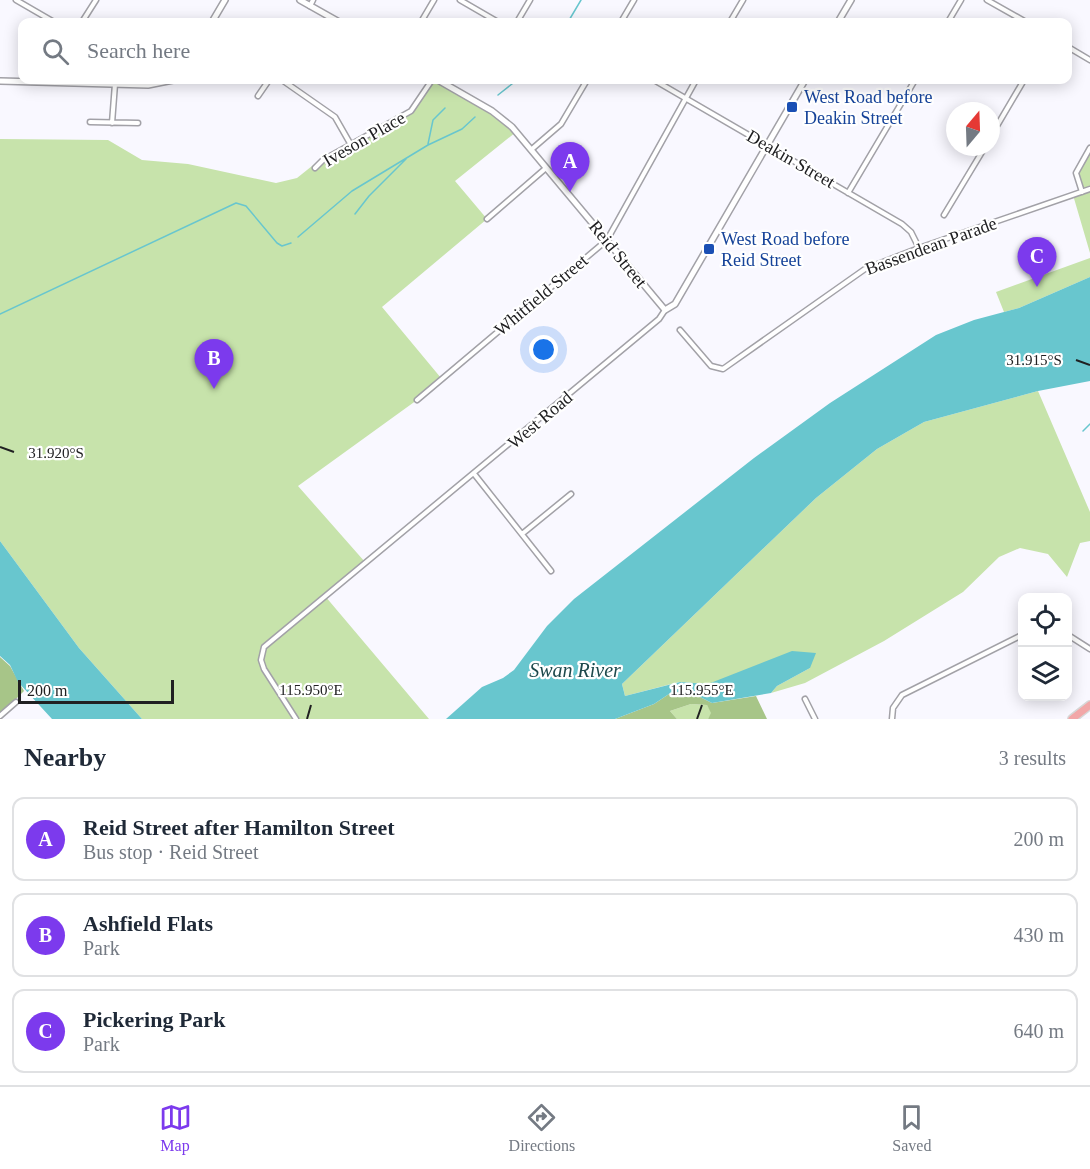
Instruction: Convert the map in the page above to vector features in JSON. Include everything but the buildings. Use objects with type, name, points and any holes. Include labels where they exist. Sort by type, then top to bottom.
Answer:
[{"type":"highway","points":[[1072,719],[1090,705]]},
{"type":"street","points":[[16,0],[47,18]]},
{"type":"street","points":[[85,18],[96,0]]},
{"type":"street","points":[[214,18],[225,0]]},
{"type":"street","points":[[300,0],[312,3],[333,18]]},
{"type":"street","points":[[423,18],[434,0]]},
{"type":"street","points":[[460,0],[491,18]]},
{"type":"street","points":[[519,18],[530,0]]},
{"type":"street","points":[[623,18],[634,0]]},
{"type":"street","points":[[732,18],[743,0]]},
{"type":"street","points":[[839,18],[850,0]]},
{"type":"street","points":[[950,18],[961,0]]},
{"type":"street","points":[[987,0],[1019,18]]},
{"type":"street","points":[[1072,49],[1090,60]]},
{"type":"street","points":[[0,81],[18,81]]},
{"type":"street","points":[[112,123],[115,84],[164,84]]},
{"type":"street","points":[[258,96],[266,84]]},
{"type":"street","points":[[288,84],[335,117],[351,145]]},
{"type":"street","name":"Iveson Place","points":[[315,168],[323,160],[414,109],[430,84]]},
{"type":"street","name":"Reid Street","points":[[445,84],[498,116],[532,149],[666,310]]},
{"type":"street","points":[[532,149],[561,124],[585,84]]},
{"type":"street","name":"Deakin Street","points":[[661,84],[907,228],[919,248]]},
{"type":"street","name":"Whitfield Street","points":[[417,399],[607,240],[694,84]]},
{"type":"street","name":"West Road","points":[[296,719],[264,669],[261,660],[264,647],[475,475],[675,304],[803,84]]},
{"type":"street","points":[[848,193],[913,84]]},
{"type":"street","points":[[1000,121],[1022,84]]},
{"type":"street","points":[[90,123],[138,123]]},
{"type":"street","points":[[1082,192],[1077,173],[1090,148]]},
{"type":"street","points":[[944,215],[980,156]]},
{"type":"street","points":[[488,219],[547,167]]},
{"type":"street","name":"Bassendean Parade","points":[[680,330],[711,366],[723,369],[856,274],[919,248],[1090,189]]},
{"type":"street","points":[[475,475],[551,571]]},
{"type":"street","points":[[522,534],[571,494]]},
{"type":"street","points":[[892,719],[893,708],[902,695],[1018,637]]},
{"type":"street","points":[[1072,638],[1090,649]]},
{"type":"street","points":[[805,699],[814,719]]},
{"type":"street","points":[[0,716],[16,702]]},
{"type":"green space","points":[[428,84],[444,84],[492,111],[516,132],[455,181],[487,219],[382,307],[441,378],[417,400],[298,486],[365,562],[325,596],[429,719],[142,719],[79,648],[0,541],[0,139],[108,140],[142,160],[188,164],[276,183],[297,178],[322,158],[407,113],[415,105]]},
{"type":"green space","points":[[1090,148],[1090,253],[1073,195],[1082,192],[1076,173]]},
{"type":"green space","points":[[1090,258],[1090,277],[1019,308],[1004,312],[996,292]]},
{"type":"green space","points":[[1038,391],[1090,512],[1090,541],[1080,543],[1067,577],[1048,554],[1020,548],[999,557],[963,592],[884,641],[805,683],[771,693],[777,686],[810,668],[728,678],[708,684],[679,682],[625,696],[622,684],[816,498],[877,449],[924,422]]},
{"type":"green space","points":[[0,657],[10,666],[24,691],[0,715]]},
{"type":"green space","points":[[672,692],[692,693],[712,703],[756,696],[767,719],[708,719],[711,713],[707,705],[691,704],[670,711],[677,719],[615,719],[654,704]]},
{"type":"green space","points":[[691,704],[707,705],[712,713],[708,719],[677,719],[670,711]]},
{"type":"water","name":"Swan River","points":[[1090,277],[1090,381],[1038,391],[924,422],[877,449],[816,498],[622,684],[625,696],[680,682],[708,684],[792,651],[816,653],[810,668],[777,686],[771,693],[712,703],[692,693],[672,692],[654,704],[615,719],[446,719],[482,687],[503,678],[514,670],[547,626],[574,599],[754,458],[830,403],[936,335],[974,320],[1019,308]]},
{"type":"water","points":[[0,541],[79,648],[142,719],[52,719],[18,682],[10,665],[0,656]]},
{"type":"waterway","points":[[570,18],[581,0]]},
{"type":"waterway","points":[[498,95],[512,84]]},
{"type":"waterway","points":[[428,144],[433,120],[445,108]]},
{"type":"waterway","points":[[298,237],[352,191],[428,145],[462,129],[475,117]]},
{"type":"waterway","points":[[355,214],[369,196],[406,159]]},
{"type":"waterway","points":[[0,314],[236,203],[246,206],[277,243],[282,246],[291,243]]},
{"type":"waterway","points":[[1083,431],[1090,424]]},
{"type":"place","name":"West Road before Deakin Street","points":[[792,107]]},
{"type":"place","name":"Reid Street after Hamilton Street","points":[[570,192]]},
{"type":"place","name":"West Road before Reid Street","points":[[709,249]]},
{"type":"place","name":"Pickering Park","points":[[1037,287]]},
{"type":"place","name":"Ashfield Flats","points":[[214,389]]}]
